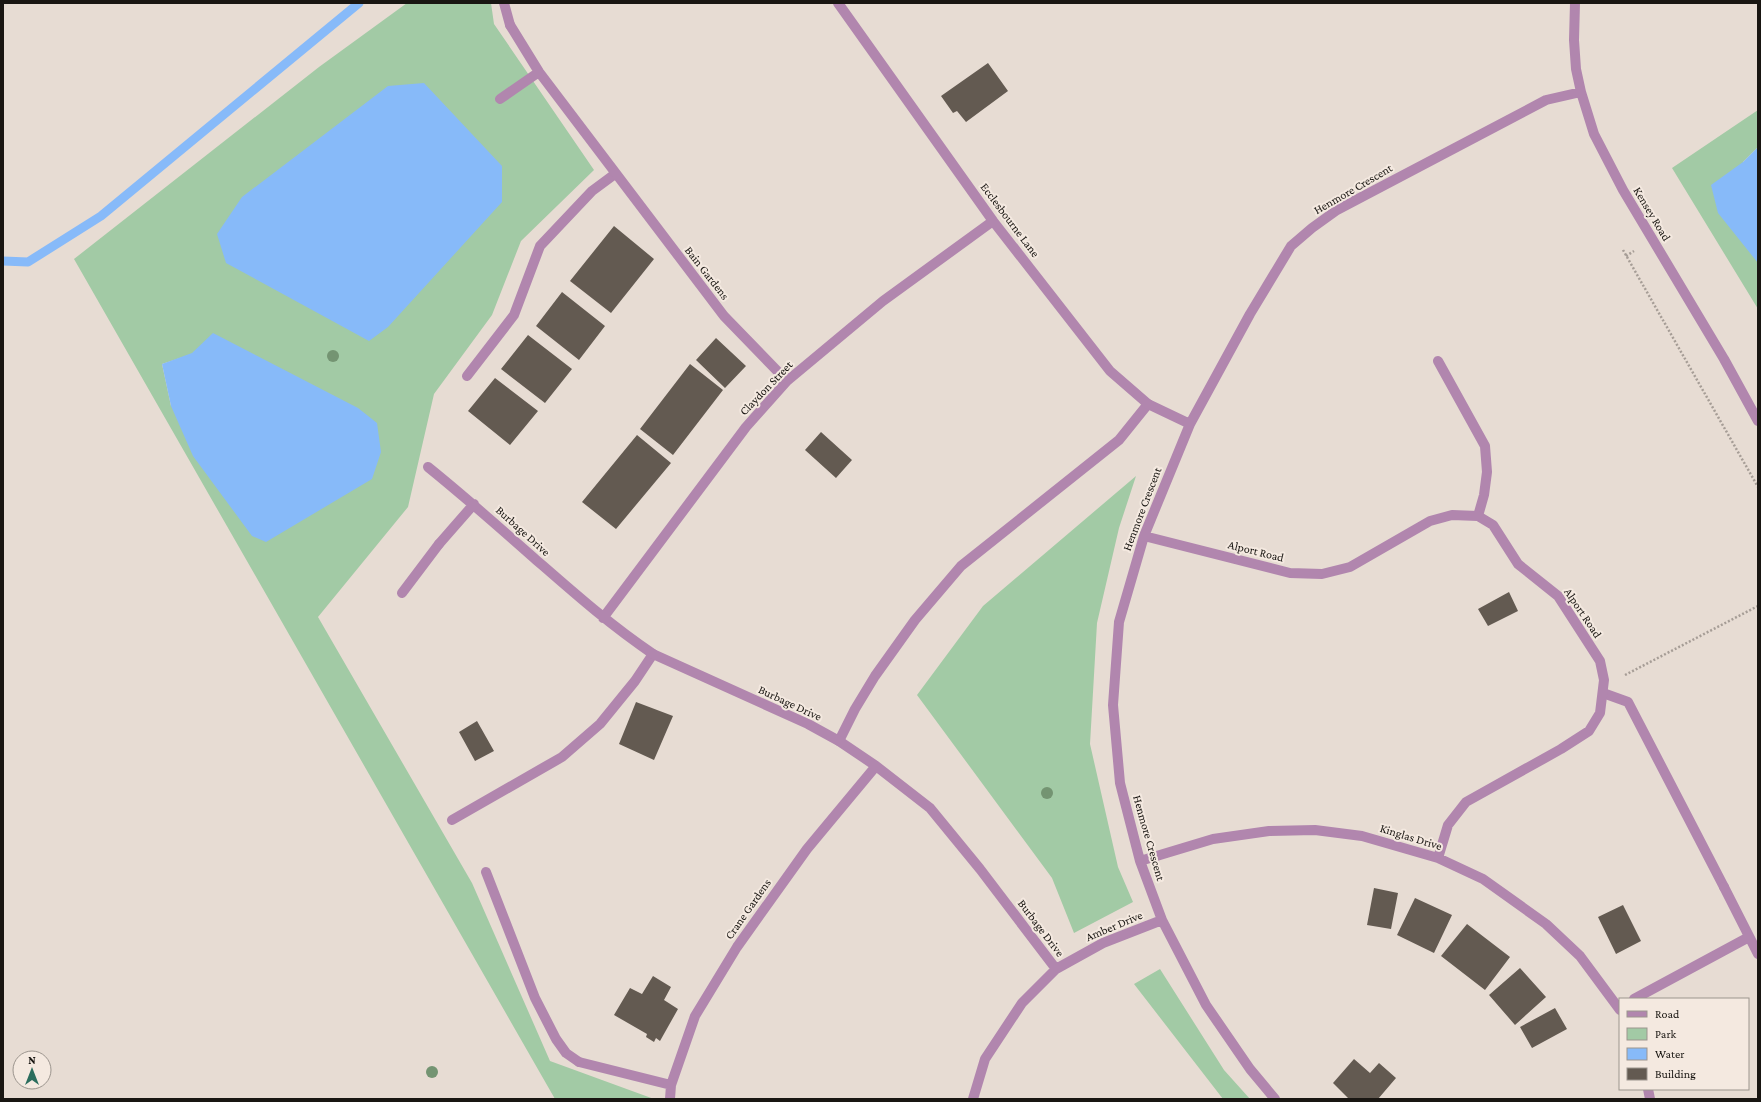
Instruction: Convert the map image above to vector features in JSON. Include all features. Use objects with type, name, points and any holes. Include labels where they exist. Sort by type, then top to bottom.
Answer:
[{"type":"street","name":"Bain Gardens","points":[[504,3],[510,25],[539,72],[615,174],[724,316],[787,381]]},
{"type":"street","name":"Ecclesbourne Lane","points":[[838,3],[993,221],[1110,372],[1148,404],[1190,424]]},
{"type":"street","name":"Kensey Road","points":[[1575,3],[1574,40],[1581,92],[1594,134],[1623,190],[1724,359],[1758,421]]},
{"type":"street","points":[[500,98],[539,72]]},
{"type":"street","name":"Henmore Crescent","points":[[1275,1099],[1250,1069],[1206,1005],[1162,920],[1140,861],[1120,784],[1113,705],[1119,622],[1144,536],[1190,424],[1250,314],[1292,246],[1312,228],[1337,210],[1546,100],[1581,92]]},
{"type":"street","points":[[467,376],[514,314],[540,246],[592,191],[615,174]]},
{"type":"street","name":"Claydon Street","points":[[603,618],[746,427],[787,381],[883,301],[993,221]]},
{"type":"street","points":[[1438,361],[1485,446],[1487,472],[1484,495],[1478,516]]},
{"type":"street","points":[[840,741],[855,709],[875,676],[916,620],[961,566],[1119,440],[1148,404]]},
{"type":"street","name":"Burbage Drive","points":[[428,467],[474,504],[603,618],[653,654],[808,724],[840,741],[876,766],[930,808],[980,869],[1056,969]]},
{"type":"street","points":[[402,593],[439,544],[474,504]]},
{"type":"street","name":"Alport Road","points":[[1144,536],[1290,573],[1322,574],[1350,567],[1430,521],[1452,515],[1478,516],[1493,525],[1518,564],[1558,596],[1600,661],[1604,680],[1600,713],[1589,731],[1561,749],[1466,802],[1448,825],[1438,858]]},
{"type":"street","points":[[452,820],[562,757],[600,724],[635,681],[653,654]]},
{"type":"street","points":[[1603,693],[1628,702],[1758,954]]},
{"type":"street","name":"Crane Gardens","points":[[670,1099],[671,1085],[695,1016],[737,947],[807,849],[876,766]]},
{"type":"street","name":"Kinglas Drive","points":[[1140,861],[1213,839],[1269,831],[1315,830],[1362,836],[1438,858],[1483,879],[1546,924],[1580,956],[1619,1007]]},
{"type":"street","points":[[486,872],[535,998],[556,1040],[566,1053],[579,1062],[671,1085]]},
{"type":"street","name":"Amber Drive","points":[[973,1099],[985,1059],[1022,1003],[1056,969],[1104,942],[1162,920]]},
{"type":"street","points":[[1636,998],[1749,937]]},
{"type":"path","points":[[1623,250],[1758,487]]},
{"type":"path","points":[[1604,680],[1624,676],[1758,606]]},
{"type":"green space","points":[[407,3],[491,3],[494,24],[594,170],[521,241],[492,315],[434,394],[408,507],[318,617],[472,883],[550,1061],[654,1099],[555,1099],[74,259],[319,67]],"holes":[[[192,354],[171,406],[162,364]]]},
{"type":"green space","points":[[1758,110],[1758,147],[1743,162],[1758,263],[1758,309],[1672,168]]},
{"type":"green space","points":[[1136,476],[1119,528],[1097,623],[1090,744],[1118,867],[1133,902],[1074,933],[1052,878],[917,695],[983,606]]},
{"type":"green space","points":[[1160,969],[1224,1070],[1250,1099],[1223,1099],[1134,984]]},
{"type":"water","points":[[424,83],[502,166],[502,202],[388,327],[369,341],[226,263],[217,234],[242,197],[388,86]]},
{"type":"water","points":[[1758,147],[1758,263],[1718,213],[1711,185],[1743,162]]},
{"type":"water","points":[[213,333],[358,408],[377,423],[381,452],[372,479],[266,542],[252,536],[193,456],[171,406],[162,364],[192,353]]},
{"type":"building","points":[[988,63],[1008,91],[966,122],[957,111],[953,113],[941,96]]},
{"type":"building","points":[[614,226],[654,259],[611,313],[570,281]]},
{"type":"building","points":[[562,292],[605,326],[579,360],[536,326]]},
{"type":"building","points":[[528,335],[572,369],[545,403],[501,369]]},
{"type":"building","points":[[716,338],[746,366],[725,388],[696,360]]},
{"type":"building","points":[[690,364],[723,390],[673,455],[640,429]]},
{"type":"building","points":[[495,378],[538,411],[510,445],[468,411]]},
{"type":"building","points":[[821,432],[852,460],[836,478],[805,450]]},
{"type":"building","points":[[637,435],[671,463],[616,529],[582,502]]},
{"type":"building","points":[[1509,592],[1518,611],[1488,626],[1478,609]]},
{"type":"building","points":[[636,702],[673,716],[654,760],[619,744]]},
{"type":"building","points":[[477,721],[494,751],[475,761],[459,732]]},
{"type":"building","points":[[1374,888],[1398,893],[1391,929],[1367,925]]},
{"type":"building","points":[[1415,898],[1452,915],[1434,953],[1397,935]]},
{"type":"building","points":[[1623,905],[1641,941],[1616,954],[1598,917]]},
{"type":"building","points":[[1467,924],[1510,957],[1485,990],[1441,956]]},
{"type":"building","points":[[1520,968],[1546,997],[1515,1025],[1489,995]]},
{"type":"building","points":[[653,976],[671,987],[664,1000],[678,1009],[660,1041],[656,1038],[654,1042],[646,1037],[647,1034],[614,1015],[630,988],[642,994]]},
{"type":"building","points":[[1555,1008],[1567,1029],[1532,1048],[1520,1027]]},
{"type":"building","points":[[1354,1059],[1370,1073],[1379,1063],[1396,1078],[1378,1099],[1349,1099],[1333,1083]]},
{"type":"waterway","points":[[3,261],[28,262],[101,216],[359,3]]}]
